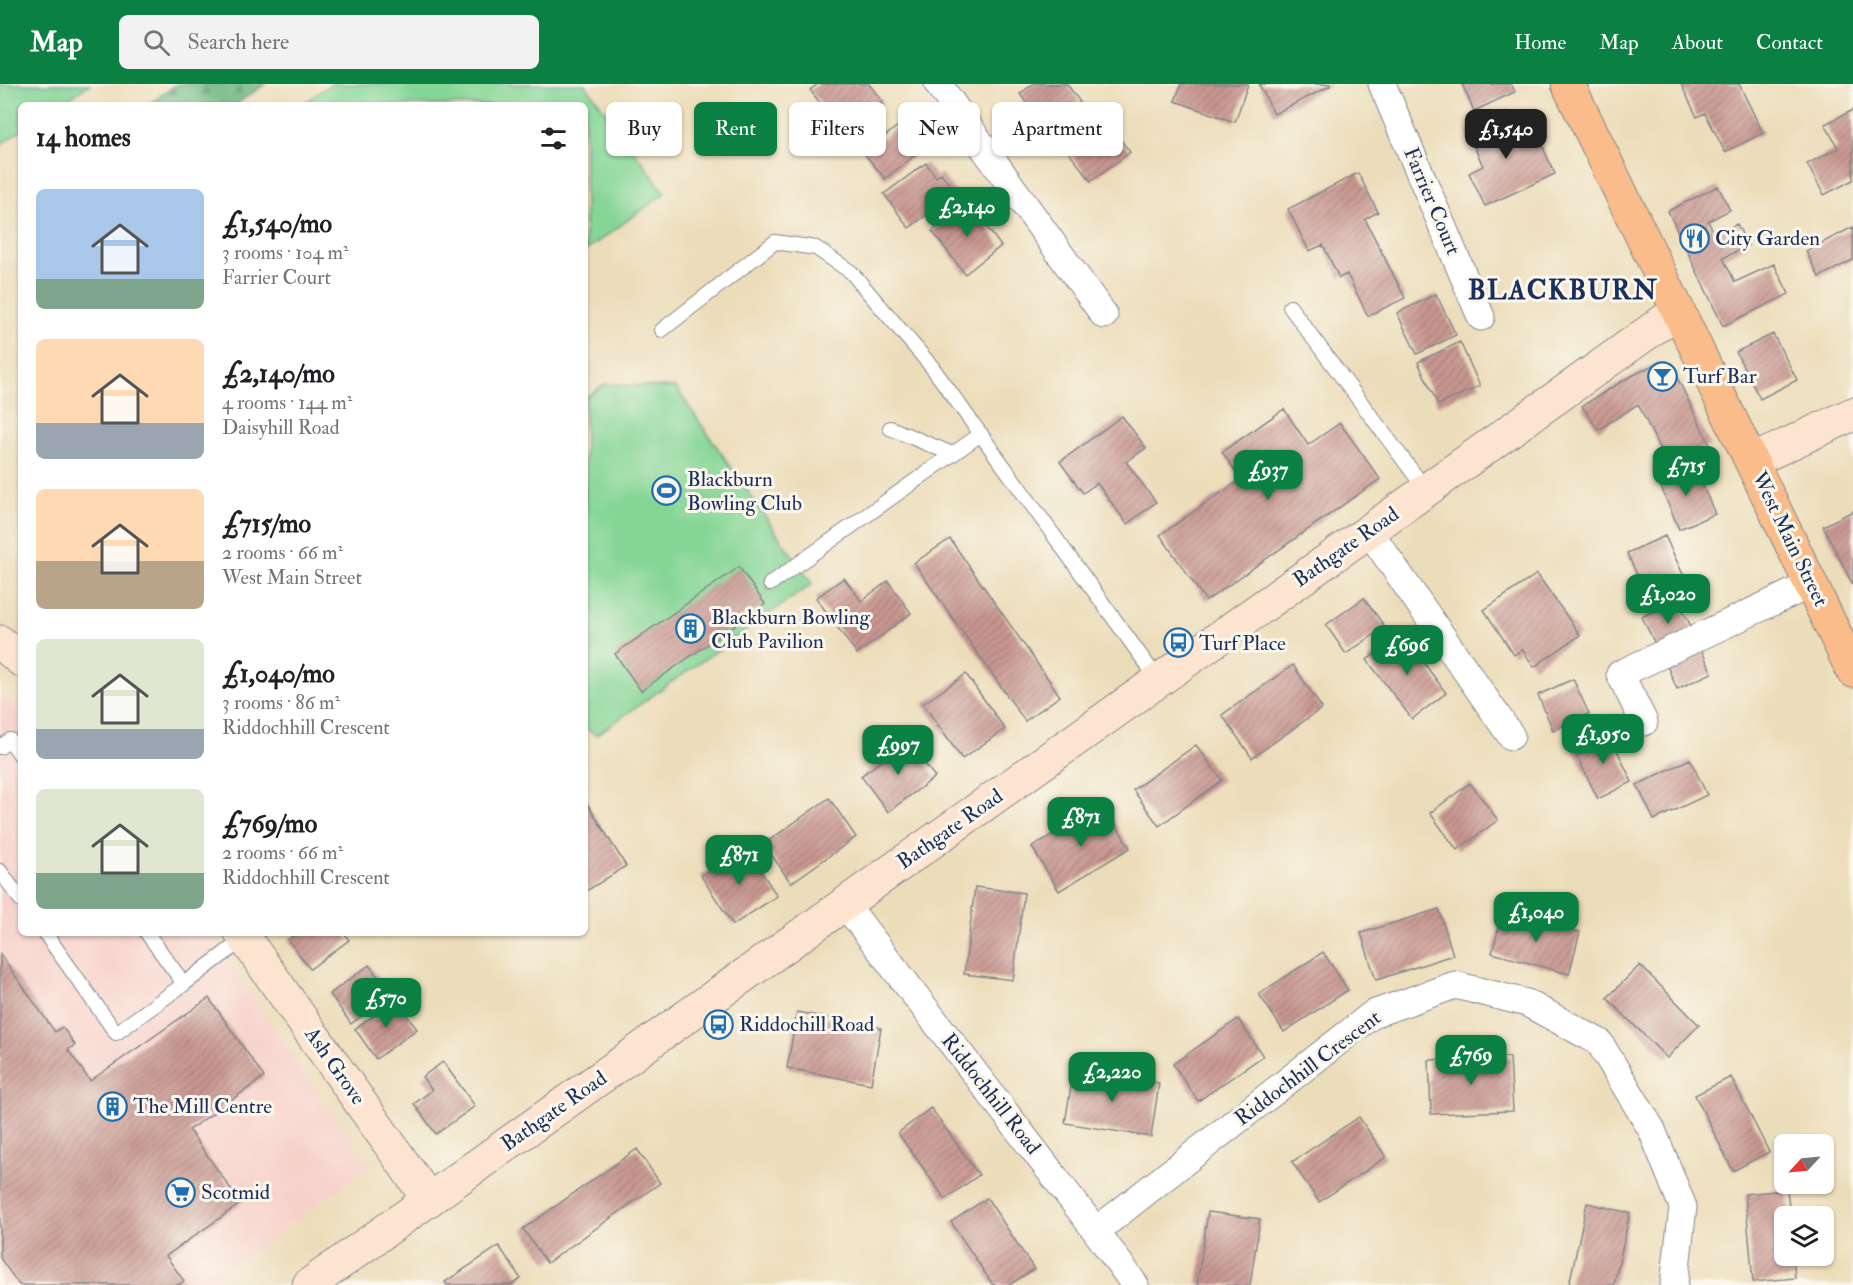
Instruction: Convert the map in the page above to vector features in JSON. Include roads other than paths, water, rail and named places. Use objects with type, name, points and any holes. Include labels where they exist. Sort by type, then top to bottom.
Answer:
[{"type":"main road","name":"West Main Street","points":[[1568,84],[1853,671]]},
{"type":"main road","name":"Bathgate Road","points":[[309,1285],[1678,311]]},
{"type":"main road","points":[[1752,461],[1853,414]]},
{"type":"main road","points":[[0,642],[18,657]]},
{"type":"main road","name":"Ash Grove","points":[[244,936],[429,1200]]},
{"type":"street","points":[[938,84],[1104,315]]},
{"type":"street","name":"Farrier Court","points":[[1382,84],[1481,317]]},
{"type":"street","points":[[1369,531],[1511,736]]},
{"type":"street","points":[[1644,722],[1620,674],[1811,584]]},
{"type":"street","name":"Riddochhill Road","points":[[845,904],[1135,1285]]},
{"type":"street","name":"Riddochhill Crescent","points":[[1096,1231],[1373,1014],[1455,985],[1527,1003],[1599,1042],[1653,1130],[1683,1207],[1674,1285]]},
{"type":"lane","points":[[662,330],[774,242],[816,248],[851,272],[932,366],[1159,681]]},
{"type":"lane","points":[[1290,307],[1426,490]]},
{"type":"lane","points":[[890,428],[952,454]]},
{"type":"lane","points":[[770,584],[981,434]]},
{"type":"lane","points":[[0,747],[10,740],[18,752]]},
{"type":"lane","points":[[0,871],[18,896]]},
{"type":"lane","points":[[47,936],[116,1033],[184,984],[242,936]]},
{"type":"lane","points":[[149,936],[184,984]]},
{"type":"place","name":"City Garden","points":[[1694,238]]},
{"type":"place","name":"Turf Bar","points":[[1662,376]]},
{"type":"place","name":"Blackburn Bowling Club","points":[[666,491]]},
{"type":"place","name":"Blackburn Bowling Club Pavilion","points":[[690,629]]},
{"type":"place","name":"Turf Place","points":[[1178,643]]},
{"type":"place","name":"Riddochill Road","points":[[718,1024]]},
{"type":"place","name":"The Mill Centre","points":[[112,1106]]},
{"type":"place","name":"Scotmid","points":[[180,1192]]},
{"type":"district","name":"BLACKBURN","points":[[1563,290]]}]
